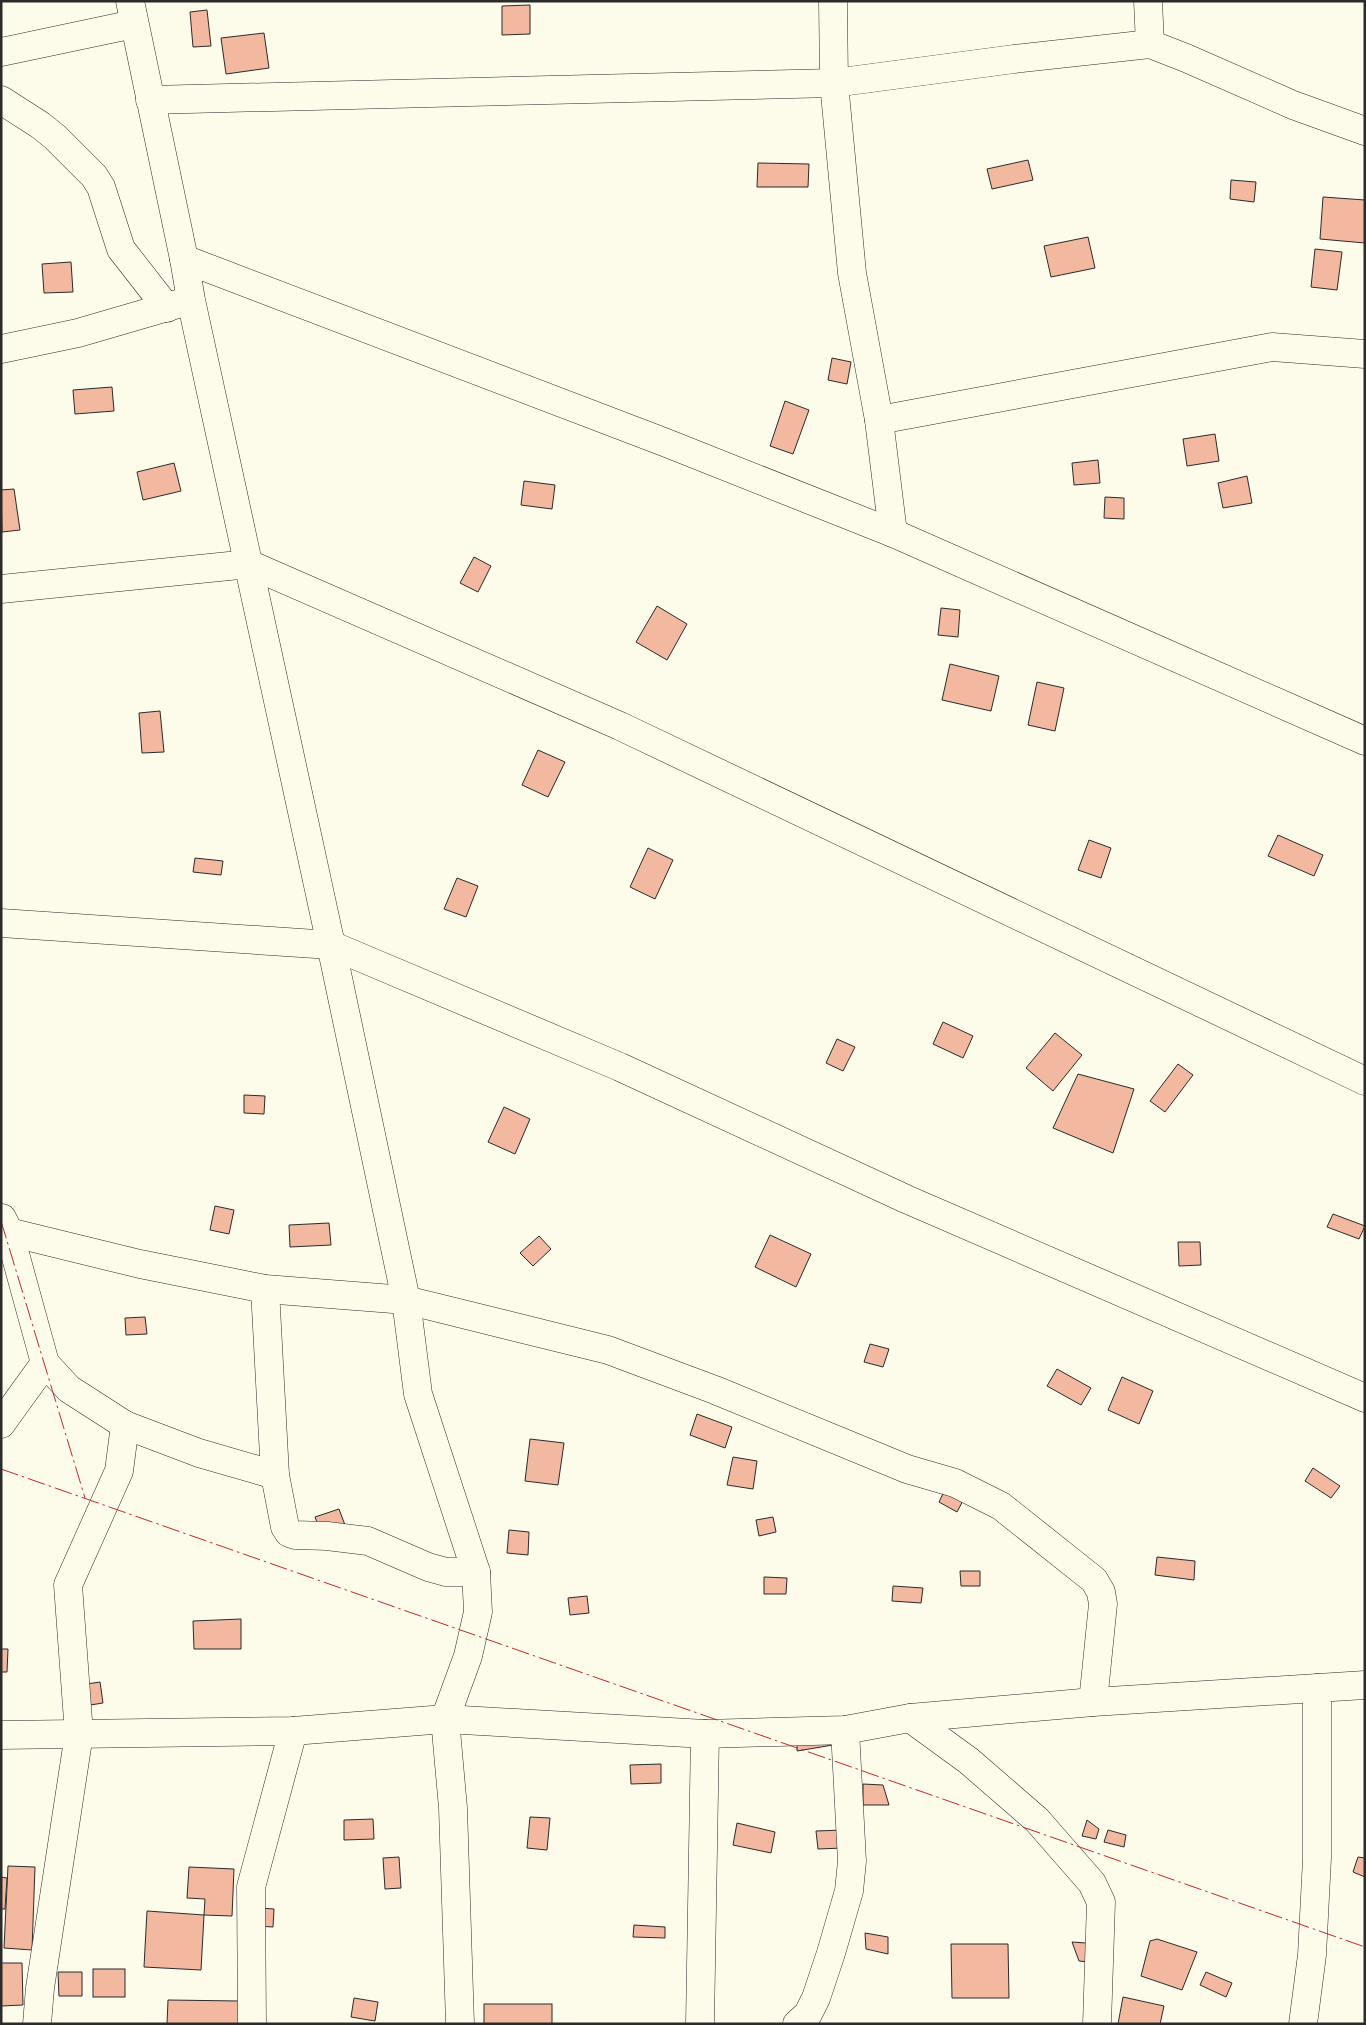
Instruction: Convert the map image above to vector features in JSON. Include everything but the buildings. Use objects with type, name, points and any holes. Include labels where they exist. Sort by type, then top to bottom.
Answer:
[{"type":"street","points":[[833,1],[834,83],[852,273],[879,420],[893,533]]},
{"type":"street","points":[[1148,1],[1150,44]]},
{"type":"street","points":[[1,52],[132,12],[184,259],[179,304],[249,564],[406,1300],[418,1394],[476,1572],[478,1612],[468,1656],[445,1719],[453,1808],[460,2024]]},
{"type":"street","points":[[150,100],[834,83],[1150,44],[1293,106],[1365,131]]},
{"type":"street","points":[[1,100],[55,137],[94,176],[102,187],[121,248],[179,304]]},
{"type":"street","points":[[184,259],[664,442],[893,533],[1365,740]]},
{"type":"street","points":[[1,350],[78,333],[179,304]]},
{"type":"street","points":[[879,420],[1272,347],[1365,354]]},
{"type":"street","points":[[1,589],[249,564],[620,726],[1365,1081]]},
{"type":"street","points":[[1,923],[331,945],[620,1067],[906,1199],[1365,1398]]},
{"type":"street","points":[[4,1227],[140,1264],[265,1289],[406,1300],[608,1350],[715,1390],[907,1468],[954,1484],[1001,1506],[1094,1580],[1101,1592],[1104,1604],[1094,1702]]},
{"type":"street","points":[[4,1227],[45,1363],[69,1389],[125,1425],[199,1453],[275,1476]]},
{"type":"street","points":[[265,1289],[275,1476],[289,1533],[368,1541],[446,1572],[476,1572]]},
{"type":"street","points":[[1,1424],[45,1363]]},
{"type":"street","points":[[37,2024],[40,1988],[79,1734],[68,1585],[119,1471],[125,1425]]},
{"type":"street","points":[[1,1735],[293,1731],[445,1719],[705,1734],[845,1730],[910,1718],[1094,1702],[1365,1685]]},
{"type":"street","points":[[1303,2024],[1312,1955],[1317,1858],[1317,1688]]},
{"type":"street","points":[[910,1718],[969,1761],[1037,1820],[1092,1883],[1101,1902],[1097,2024]]},
{"type":"street","points":[[797,2024],[808,2014],[816,1998],[849,1891],[852,1861],[845,1730]]},
{"type":"street","points":[[252,2024],[251,1887],[293,1731]]},
{"type":"street","points":[[700,2024],[705,1734]]},
{"type":"power","points":[[1,1221],[85,1498]]},
{"type":"power","points":[[1,1469],[1365,1947]]}]
